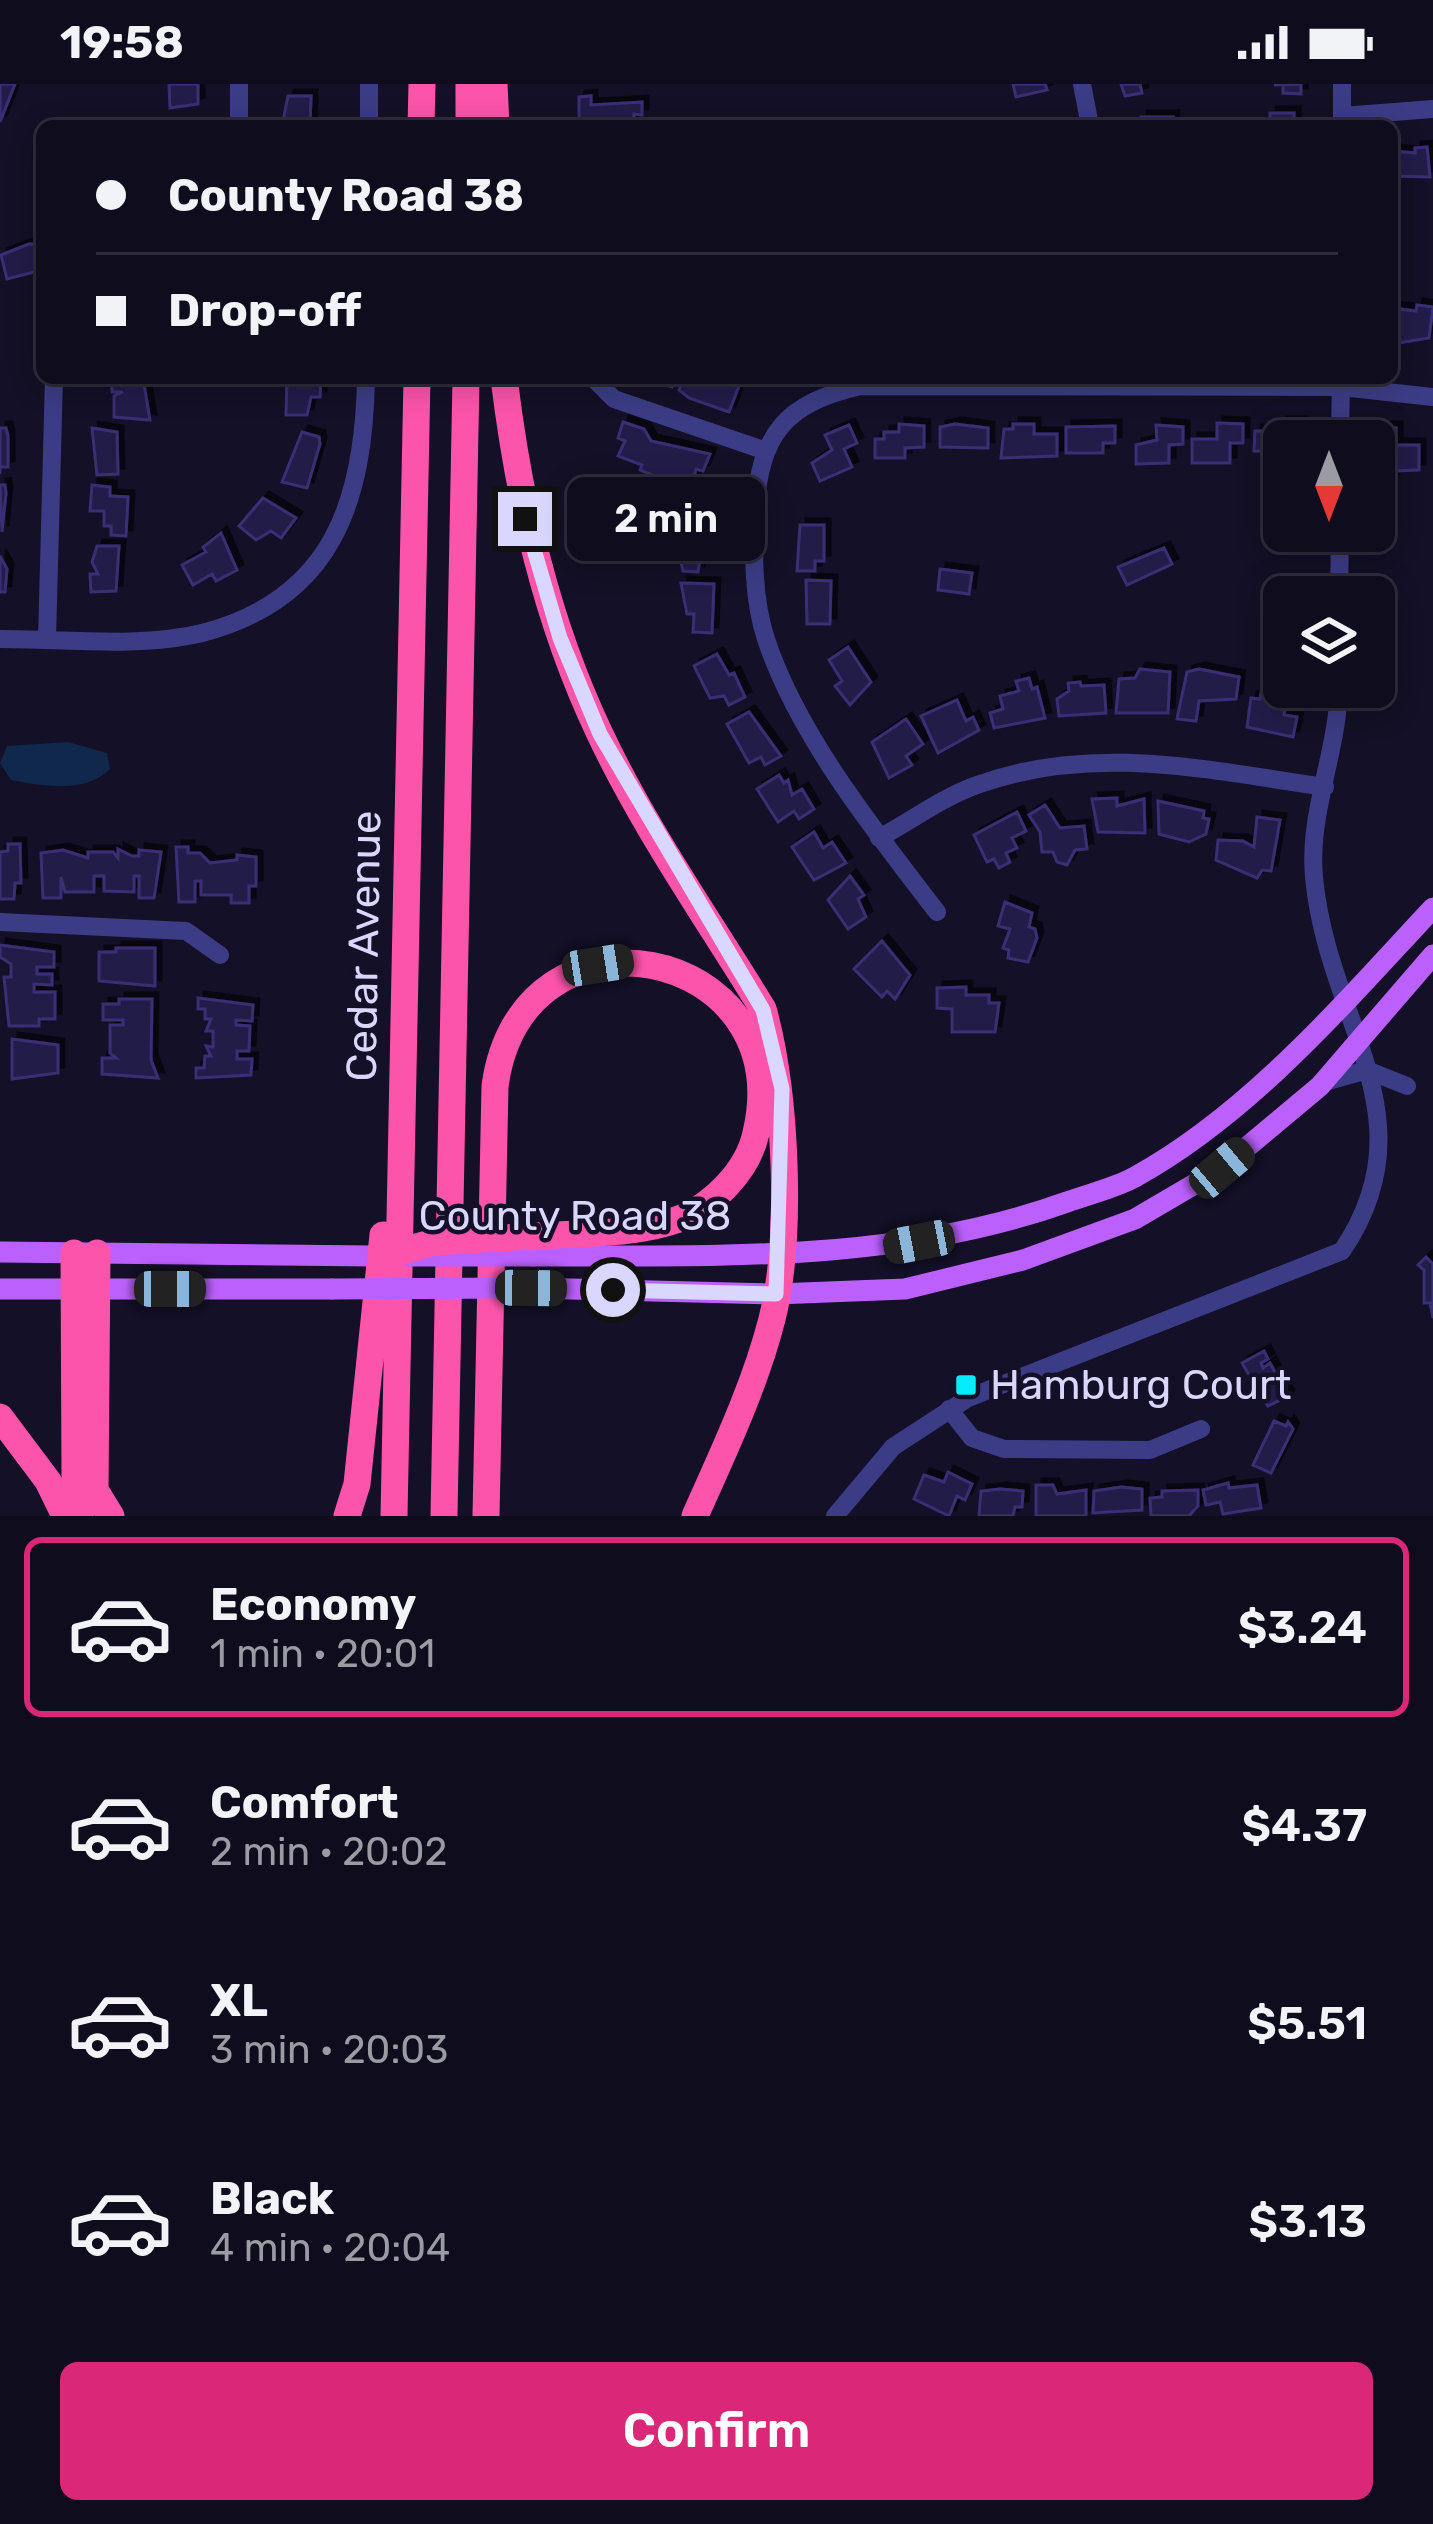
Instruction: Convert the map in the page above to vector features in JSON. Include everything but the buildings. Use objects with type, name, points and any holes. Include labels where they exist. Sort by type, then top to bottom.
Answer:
[{"type":"highway","points":[[422,84],[422,120]]},
{"type":"highway","points":[[469,84],[469,120]]},
{"type":"highway","points":[[494,84],[496,120]]},
{"type":"highway","name":"Cedar Avenue","points":[[394,1516],[417,384]]},
{"type":"highway","points":[[444,1516],[466,384]]},
{"type":"highway","points":[[505,384],[525,519],[568,657],[600,734],[763,1010],[782,1089],[780,1254],[772,1319],[695,1516]]},
{"type":"highway","points":[[385,1256],[434,1242],[534,1246],[647,1228],[704,1206],[741,1166],[760,1114],[757,1062],[744,1030],[706,986],[657,964],[598,965],[542,991],[508,1036],[495,1086],[486,1516]]},
{"type":"highway","points":[[347,1516],[357,1484],[404,1022]]},
{"type":"highway","points":[[85,1253],[95,1490],[111,1516]]},
{"type":"highway","points":[[81,1516],[75,1477],[85,1289]]},
{"type":"highway","points":[[0,1417],[48,1481],[65,1516]]},
{"type":"main road","name":"County Road 38","points":[[534,1246],[780,1254],[884,1249],[998,1227],[1133,1178],[1210,1125],[1291,1057],[1433,908]]},
{"type":"main road","name":"County Road 38","points":[[0,1289],[531,1288],[776,1294],[905,1289],[1023,1260],[1135,1219],[1222,1168],[1380,1031],[1433,955]]},
{"type":"main road","name":"County Road 38","points":[[0,1252],[385,1256]]},
{"type":"street","points":[[239,84],[239,120]]},
{"type":"street","points":[[369,84],[369,120]]},
{"type":"street","points":[[1082,84],[1089,120]]},
{"type":"street","points":[[1342,84],[1342,120]]},
{"type":"street","points":[[1350,120],[1433,109]]},
{"type":"street","points":[[47,638],[54,384]]},
{"type":"street","points":[[0,639],[200,634],[244,619],[309,574],[339,527],[355,488],[364,450],[366,384]]},
{"type":"street","points":[[599,384],[614,399],[766,452]]},
{"type":"street","points":[[855,384],[816,396],[779,426],[758,466],[758,601],[765,638],[788,692],[879,838],[937,912]]},
{"type":"street","points":[[1340,420],[1341,384]]},
{"type":"street","points":[[1348,384],[1433,397]]},
{"type":"street","points":[[1339,708],[1313,876],[1322,923],[1380,1031]]},
{"type":"street","points":[[879,838],[975,785],[1074,761],[1162,762],[1325,787]]},
{"type":"street","points":[[0,922],[186,931],[220,955]]},
{"type":"street","points":[[1320,1086],[1342,1073],[1367,1070],[1409,1096],[1398,1066]]},
{"type":"street","points":[[835,1516],[893,1447],[949,1409],[1342,1251],[1382,1216]]},
{"type":"street","points":[[949,1409],[972,1438],[1004,1449],[1150,1450],[1201,1429]]},
{"type":"water","points":[[68,742],[107,753],[110,769],[89,782],[50,786],[11,780],[0,763],[7,746]]},
{"type":"place","name":"Hamburg Court","points":[[966,1385]]},
{"type":"route","points":[[525,519],[560,638],[600,734],[763,1010],[782,1089],[776,1294],[613,1290]]}]
